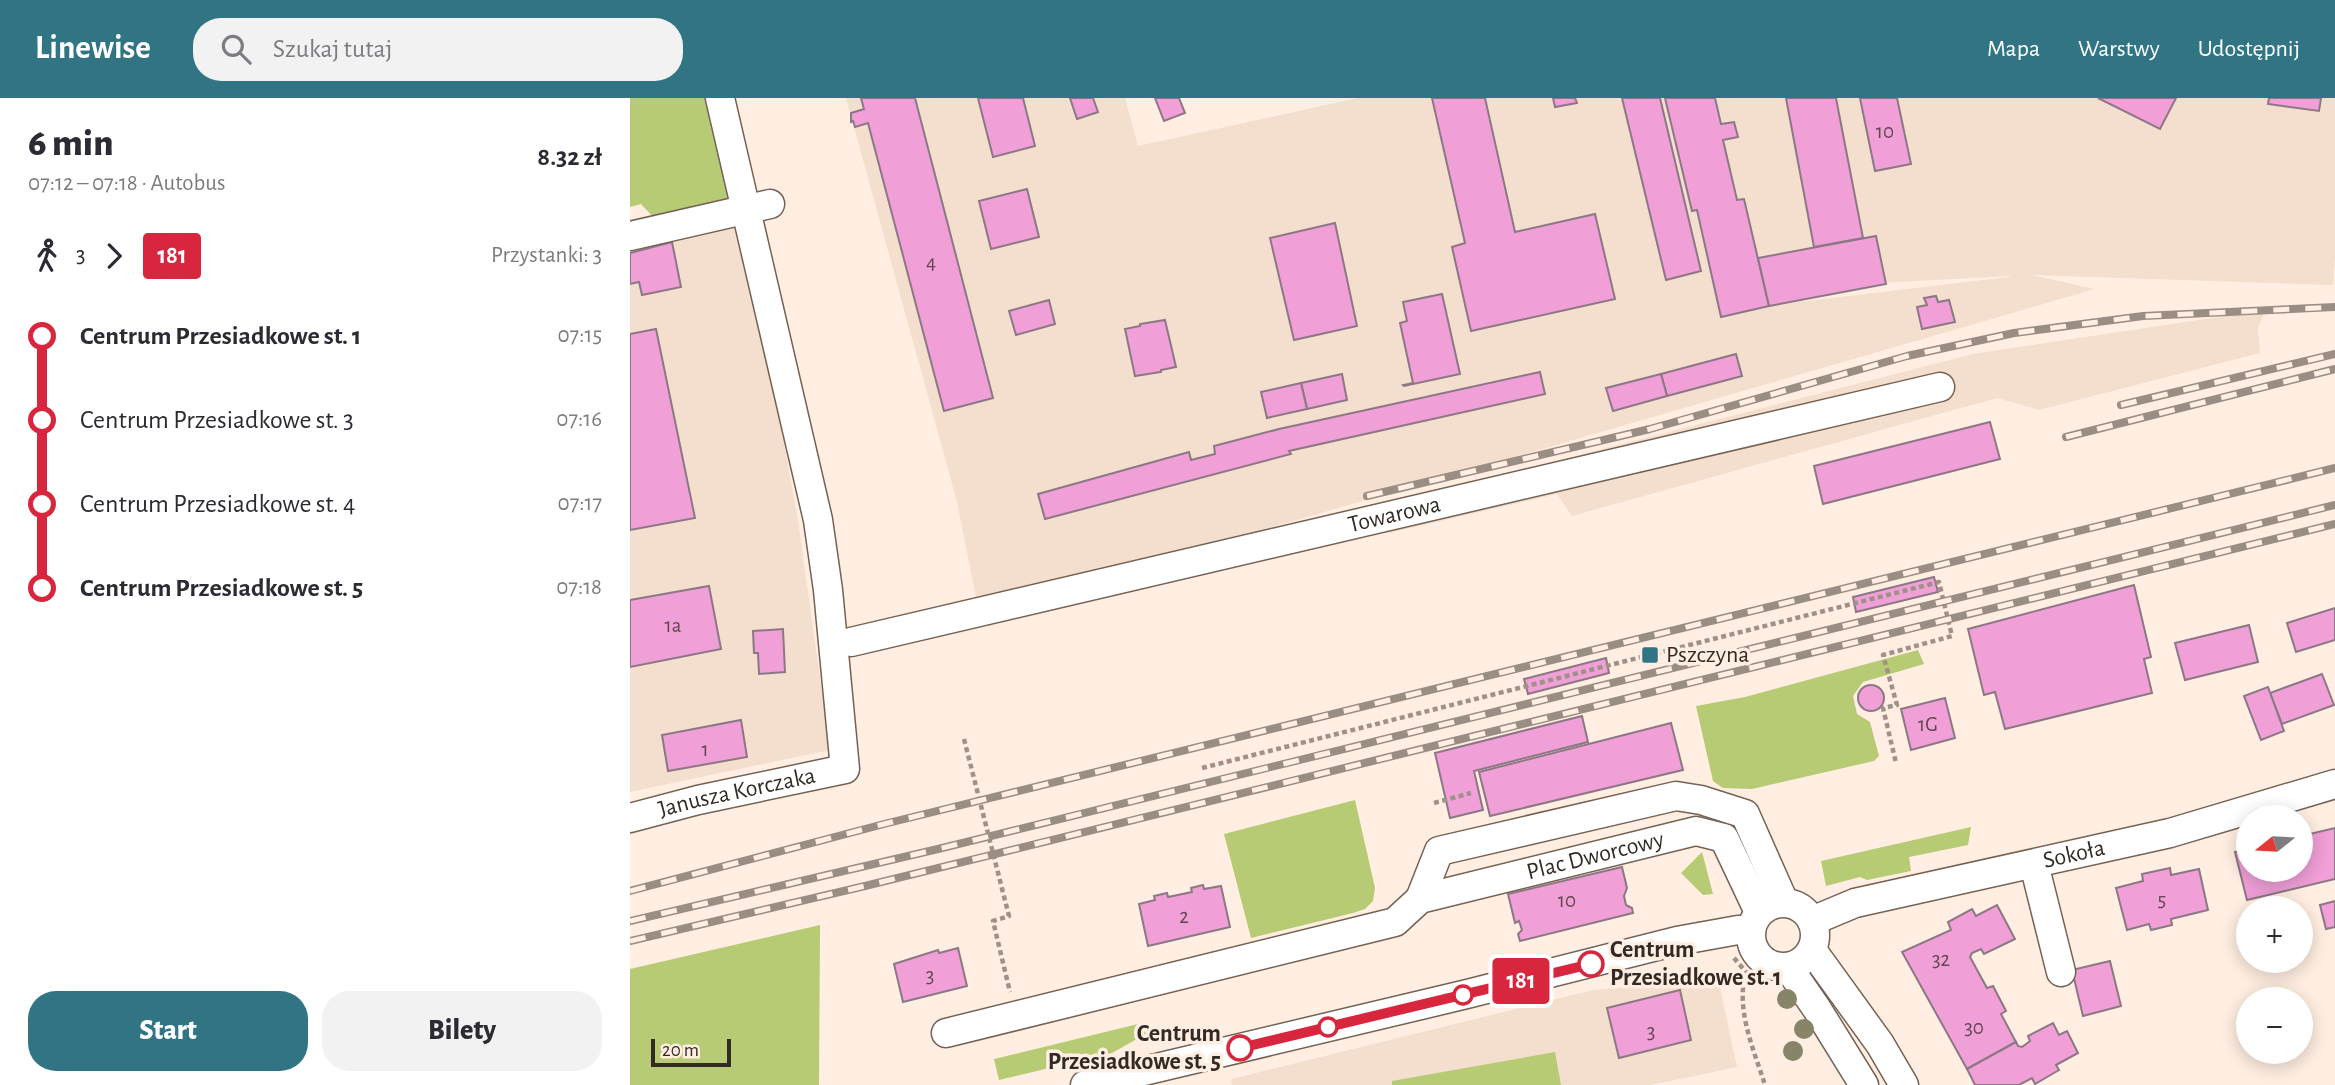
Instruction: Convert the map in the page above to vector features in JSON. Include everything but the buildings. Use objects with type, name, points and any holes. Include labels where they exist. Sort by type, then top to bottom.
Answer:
[{"type":"street","points":[[630,236],[758,207],[720,98]]},
{"type":"street","name":"Janusza Korczaka","points":[[630,818],[698,800],[845,769],[828,590],[818,520],[758,207]]},
{"type":"street","name":"Towarowa","points":[[851,642],[1940,387]]},
{"type":"street","name":"Sokoła","points":[[1812,920],[1855,903],[2170,833],[2335,784]]},
{"type":"street","points":[[1085,1085],[1677,941],[1738,930],[1765,915],[1801,907],[1812,920],[1815,940],[1806,958],[1788,967],[1769,964],[1761,958],[1751,941],[1765,915],[1745,814],[1701,800],[1675,796],[1439,851],[1420,899]]},
{"type":"street","name":"Plac Dworcowy","points":[[946,1033],[1395,922],[1420,899],[1696,831],[1724,838],[1765,915]]},
{"type":"street","points":[[2034,864],[2062,972]]},
{"type":"street","points":[[1812,950],[1880,1044],[1904,1085]]},
{"type":"street","points":[[1788,967],[1864,1085]]},
{"type":"path","points":[[1202,768],[1939,582],[1952,636],[1883,655],[1897,705],[1883,708],[1896,764]]},
{"type":"path","points":[[964,739],[1009,916],[993,921],[1011,993]]},
{"type":"path","points":[[1434,803],[1471,793]]},
{"type":"path","points":[[1746,972],[1742,1002],[1747,1028],[1765,1085]]},
{"type":"shaded area","points":[[846,98],[1125,98],[1138,146],[1358,98],[2335,98],[2333,285],[2031,275],[2095,289],[979,612],[957,502]],"holes":[[[2009,277],[1781,304],[1878,283]]]},
{"type":"shaded area","points":[[743,214],[798,520],[830,750],[630,792],[630,244]]},
{"type":"shaded area","points":[[2265,310],[2258,328],[2260,353],[2039,410],[1997,398],[1572,516],[1557,494],[1389,533],[1389,504],[1973,354]]},
{"type":"shaded area","points":[[1718,978],[1737,1067],[1651,1085],[1232,1085],[1231,1079],[1593,990]]},
{"type":"green space","points":[[630,98],[714,98],[739,204],[659,223],[641,204],[630,207]]},
{"type":"green space","points":[[1918,650],[1924,664],[1863,682],[1853,696],[1857,714],[1870,722],[1879,756],[1874,761],[1752,789],[1723,788],[1713,781],[1696,706],[1745,697]]},
{"type":"green space","points":[[1355,800],[1375,888],[1373,901],[1365,909],[1353,913],[1251,938],[1224,834]]},
{"type":"green space","points":[[1971,827],[1968,845],[1909,857],[1911,871],[1867,880],[1860,877],[1826,886],[1821,861]]},
{"type":"green space","points":[[1702,852],[1713,894],[1703,895],[1681,873]]},
{"type":"green space","points":[[820,925],[819,1085],[630,1085],[630,969]]},
{"type":"green space","points":[[1142,1023],[1146,1034],[1112,1053],[999,1080],[994,1059]]},
{"type":"green space","points":[[1555,1052],[1561,1085],[1392,1085],[1392,1081]]},
{"type":"railway","points":[[1367,496],[1650,429],[1907,356],[2014,333],[2143,316],[2335,307]]},
{"type":"railway","points":[[2121,405],[2335,354]]},
{"type":"railway","points":[[2066,437],[2335,369]]},
{"type":"railway","points":[[630,891],[884,824],[2335,468]]},
{"type":"railway","points":[[630,921],[938,849],[2335,505]]},
{"type":"railway","points":[[630,941],[865,886],[2335,524]]},
{"type":"bus line","name":"181","points":[[1240,1048],[1591,964]]},
{"type":"place","name":"Pszczyna","points":[[1650,655]]},
{"type":"place","name":"Centrum Przesiadkowe st. 1","points":[[1591,964]]},
{"type":"place","name":"Centrum Przesiadkowe st. 5","points":[[1240,1048]]}]
